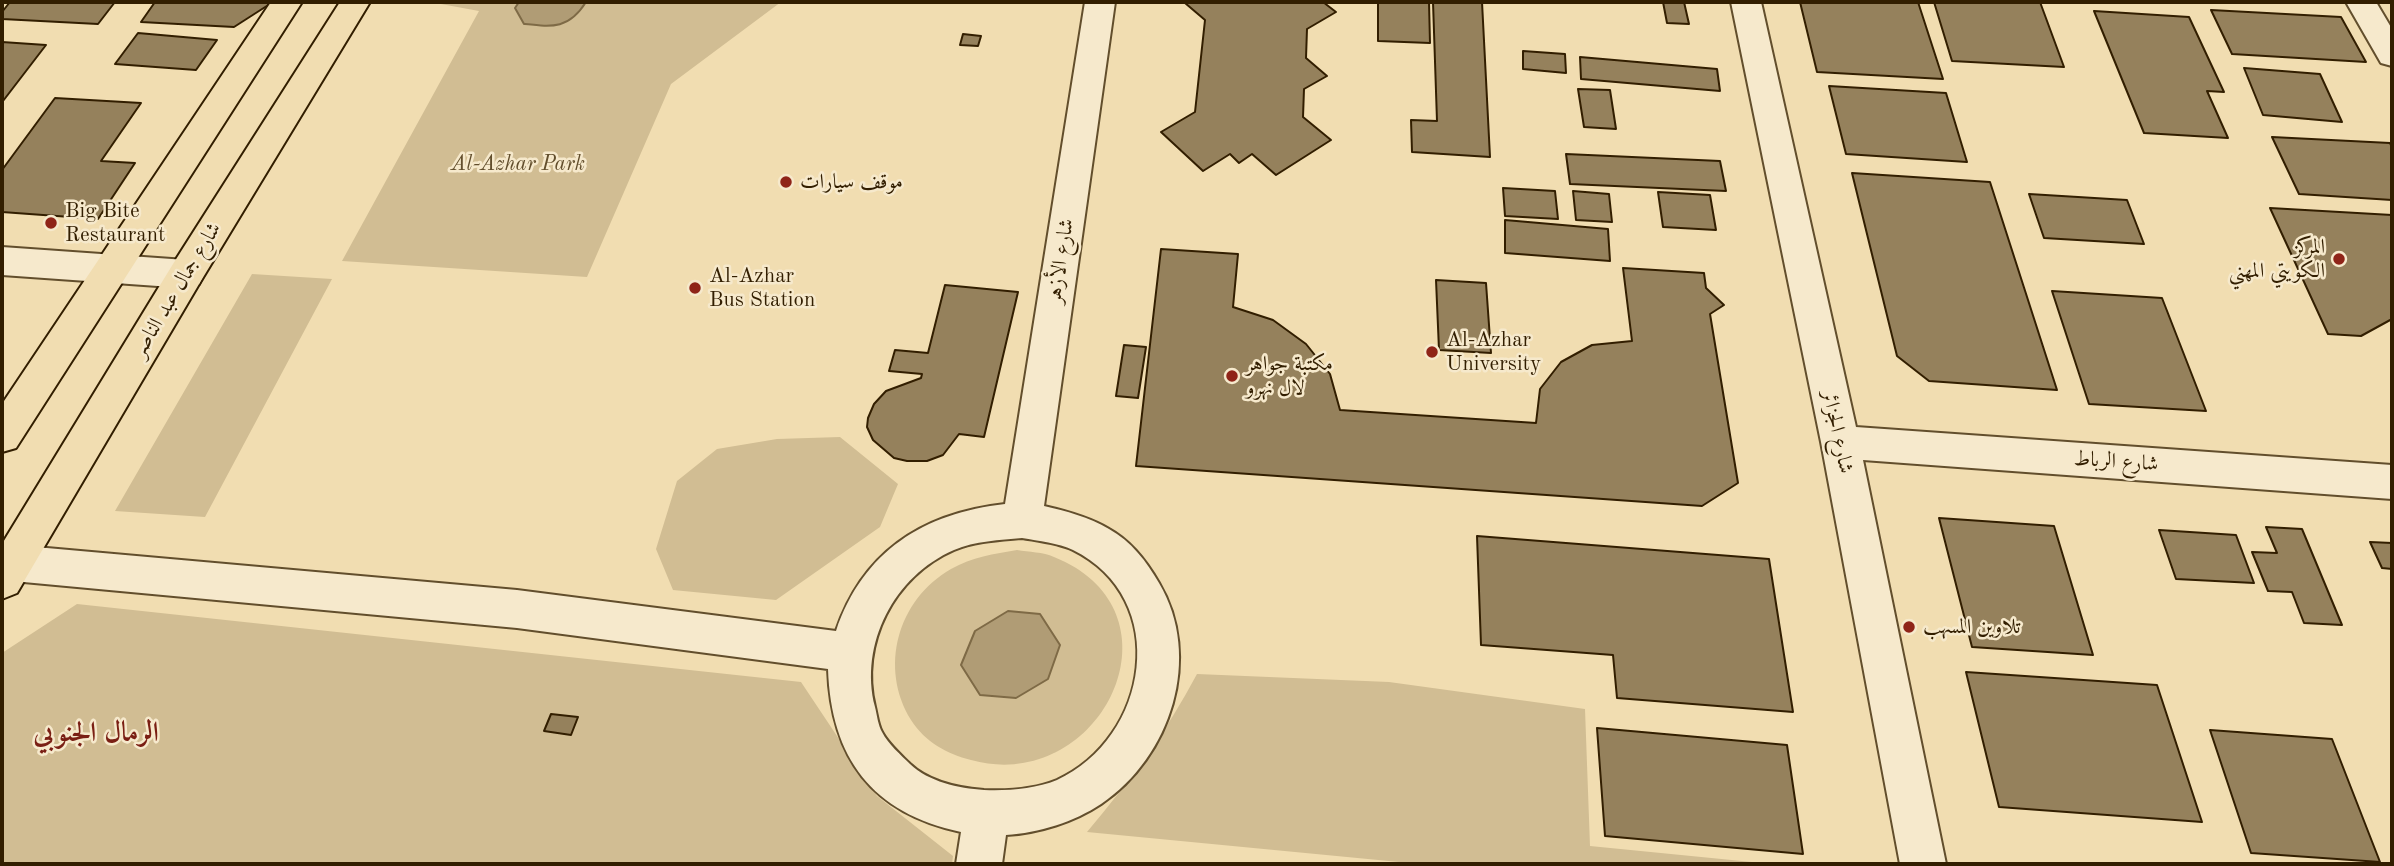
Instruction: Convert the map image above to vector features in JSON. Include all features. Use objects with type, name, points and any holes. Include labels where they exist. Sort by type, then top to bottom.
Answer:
[{"type":"main road","points":[[2,436],[287,2]]},
{"type":"main road","name":"شارع جمال عبد الناصر","points":[[5,568],[355,2]]},
{"type":"street","name":"شارع الأزهر","points":[[1022,520],[1100,2]]},
{"type":"street","name":"شارع الجزائر","points":[[1746,2],[1840,442],[1923,864]]},
{"type":"street","points":[[2361,2],[2392,55]]},
{"type":"street","points":[[2,261],[186,274]]},
{"type":"street","name":"شارع الرباط","points":[[1840,442],[2392,482]]},
{"type":"street","points":[[1022,520],[1066,528],[1106,548],[1137,580],[1156,619],[1161,664],[1151,711],[1125,753],[1086,788],[1038,808],[986,815],[936,804],[893,779],[863,742],[849,698],[849,652],[865,608],[893,570],[931,542],[976,525],[1022,520]]},
{"type":"street","points":[[5,568],[517,610],[849,652]]},
{"type":"street","points":[[979,864],[986,815]]},
{"type":"green space","name":"Al-Azhar Park","points":[[430,2],[781,2],[671,84],[587,277],[342,261],[479,11]]},
{"type":"green space","points":[[252,274],[332,279],[205,517],[115,511]]},
{"type":"green space","points":[[840,437],[898,484],[880,527],[776,600],[673,590],[656,549],[677,481],[717,449],[777,439]]},
{"type":"green space","points":[[1017,550],[1050,555],[1095,583],[1117,617],[1122,655],[1113,693],[1091,726],[1058,751],[1018,764],[971,760],[937,746],[923,735],[911,720],[901,700],[896,679],[895,658],[899,637],[917,598],[932,582],[959,565],[983,556]],"holes":[[[1040,614],[1060,646],[1048,679]]]},
{"type":"green space","points":[[77,604],[801,682],[877,796],[953,856],[952,864],[2,864],[2,653]]},
{"type":"green space","points":[[1197,674],[1389,682],[1585,709],[1590,846],[1772,864],[1399,864],[1087,832],[1146,756]]},
{"type":"shaded area","points":[[519,2],[586,2],[567,22],[544,26],[524,24],[515,8]]},
{"type":"shaded area","points":[[1008,611],[1040,614],[1060,645],[1048,679],[1016,698],[980,695],[961,665],[975,631]]},
{"type":"building","points":[[10,2],[115,2],[98,24],[2,19],[2,12]]},
{"type":"building","points":[[155,2],[273,2],[234,27],[141,22]]},
{"type":"building","points":[[1323,2],[1336,12],[1307,29],[1306,58],[1327,76],[1304,89],[1303,117],[1331,140],[1276,175],[1252,154],[1239,163],[1230,154],[1203,171],[1161,132],[1195,112],[1205,20],[1185,3]]},
{"type":"building","points":[[1378,2],[1429,2],[1430,43],[1378,41]]},
{"type":"building","points":[[1433,2],[1482,2],[1490,157],[1412,152],[1411,120],[1437,121]]},
{"type":"building","points":[[1663,2],[1684,2],[1689,24],[1667,23]]},
{"type":"building","points":[[1800,2],[1918,2],[1943,79],[1817,72]]},
{"type":"building","points":[[1934,2],[2040,2],[2064,67],[1952,61]]},
{"type":"building","points":[[2211,10],[2341,17],[2366,62],[2232,54]]},
{"type":"building","points":[[2094,11],[2189,17],[2224,92],[2207,91],[2228,138],[2144,133]]},
{"type":"building","points":[[138,33],[217,40],[196,70],[115,64]]},
{"type":"building","points":[[963,34],[981,36],[978,46],[960,45]]},
{"type":"building","points":[[2,42],[46,45],[3,101],[2,101]]},
{"type":"building","points":[[1523,51],[1565,54],[1566,73],[1523,69]]},
{"type":"building","points":[[1580,57],[1717,69],[1720,91],[1581,79]]},
{"type":"building","points":[[2244,68],[2320,74],[2342,122],[2263,115]]},
{"type":"building","points":[[1829,86],[1946,93],[1967,162],[1846,154]]},
{"type":"building","points":[[1578,89],[1610,90],[1616,129],[1584,127]]},
{"type":"building","points":[[55,98],[141,103],[101,161],[135,163],[98,219],[2,212],[2,170]]},
{"type":"building","points":[[2272,137],[2390,143],[2392,200],[2299,194]]},
{"type":"building","points":[[1566,154],[1720,161],[1726,191],[1570,184]]},
{"type":"building","points":[[1852,173],[1990,182],[2057,390],[1929,381],[1897,356]]},
{"type":"building","points":[[1503,188],[1555,191],[1558,219],[1505,216]]},
{"type":"building","points":[[1573,191],[1609,194],[1612,222],[1576,220]]},
{"type":"building","points":[[1658,192],[1710,195],[1716,230],[1663,227]]},
{"type":"building","points":[[2029,194],[2127,200],[2144,244],[2044,238]]},
{"type":"building","points":[[2270,208],[2392,215],[2392,319],[2361,336],[2328,334]]},
{"type":"building","points":[[1505,220],[1608,229],[1610,261],[1505,253]]},
{"type":"building","points":[[1161,249],[1238,254],[1233,307],[1273,320],[1306,344],[1330,374],[1340,410],[1536,423],[1540,389],[1561,362],[1592,345],[1632,341],[1623,268],[1704,273],[1706,288],[1724,305],[1710,314],[1738,483],[1702,506],[1136,466]]},
{"type":"building","points":[[1436,280],[1486,283],[1491,353],[1439,350]]},
{"type":"building","points":[[945,285],[1018,292],[984,437],[959,434],[943,455],[927,461],[894,458],[873,440],[867,427],[868,418],[874,404],[886,391],[921,378],[922,374],[889,371],[895,350],[928,353]]},
{"type":"building","points":[[2052,291],[2162,298],[2206,411],[2089,404]]},
{"type":"building","points":[[1124,345],[1146,347],[1138,398],[1116,396]]},
{"type":"building","points":[[1939,518],[2054,526],[2093,655],[1972,647]]},
{"type":"building","points":[[2266,527],[2302,529],[2342,625],[2304,623],[2292,592],[2268,591],[2252,552],[2277,553]]},
{"type":"building","points":[[2159,530],[2236,535],[2254,583],[2176,579]]},
{"type":"building","points":[[1477,536],[1769,559],[1793,712],[1617,698],[1613,655],[1481,645]]},
{"type":"building","points":[[2370,542],[2392,543],[2392,569],[2382,568]]},
{"type":"building","points":[[1966,672],[2157,685],[2202,822],[1999,807]]},
{"type":"building","points":[[551,714],[578,717],[571,735],[544,731]]},
{"type":"building","points":[[1597,728],[1787,745],[1803,854],[1605,836]]},
{"type":"building","points":[[2210,730],[2332,739],[2380,862],[2251,853]]},
{"type":"place","name":"موقف سيارات","points":[[786,182]]},
{"type":"place","name":"Big Bite Restaurant","points":[[51,223]]},
{"type":"place","name":"المركز الكويتي المهني","points":[[2339,259]]},
{"type":"place","name":"Al-Azhar Bus Station","points":[[695,288]]},
{"type":"place","name":"Al-Azhar University","points":[[1432,352]]},
{"type":"place","name":"مكتبة جواهر لال نهرو","points":[[1232,376]]},
{"type":"place","name":"تلاوين المسهب","points":[[1909,627]]},
{"type":"district","name":"الرمال الجنوبي","points":[[96,734]]}]
